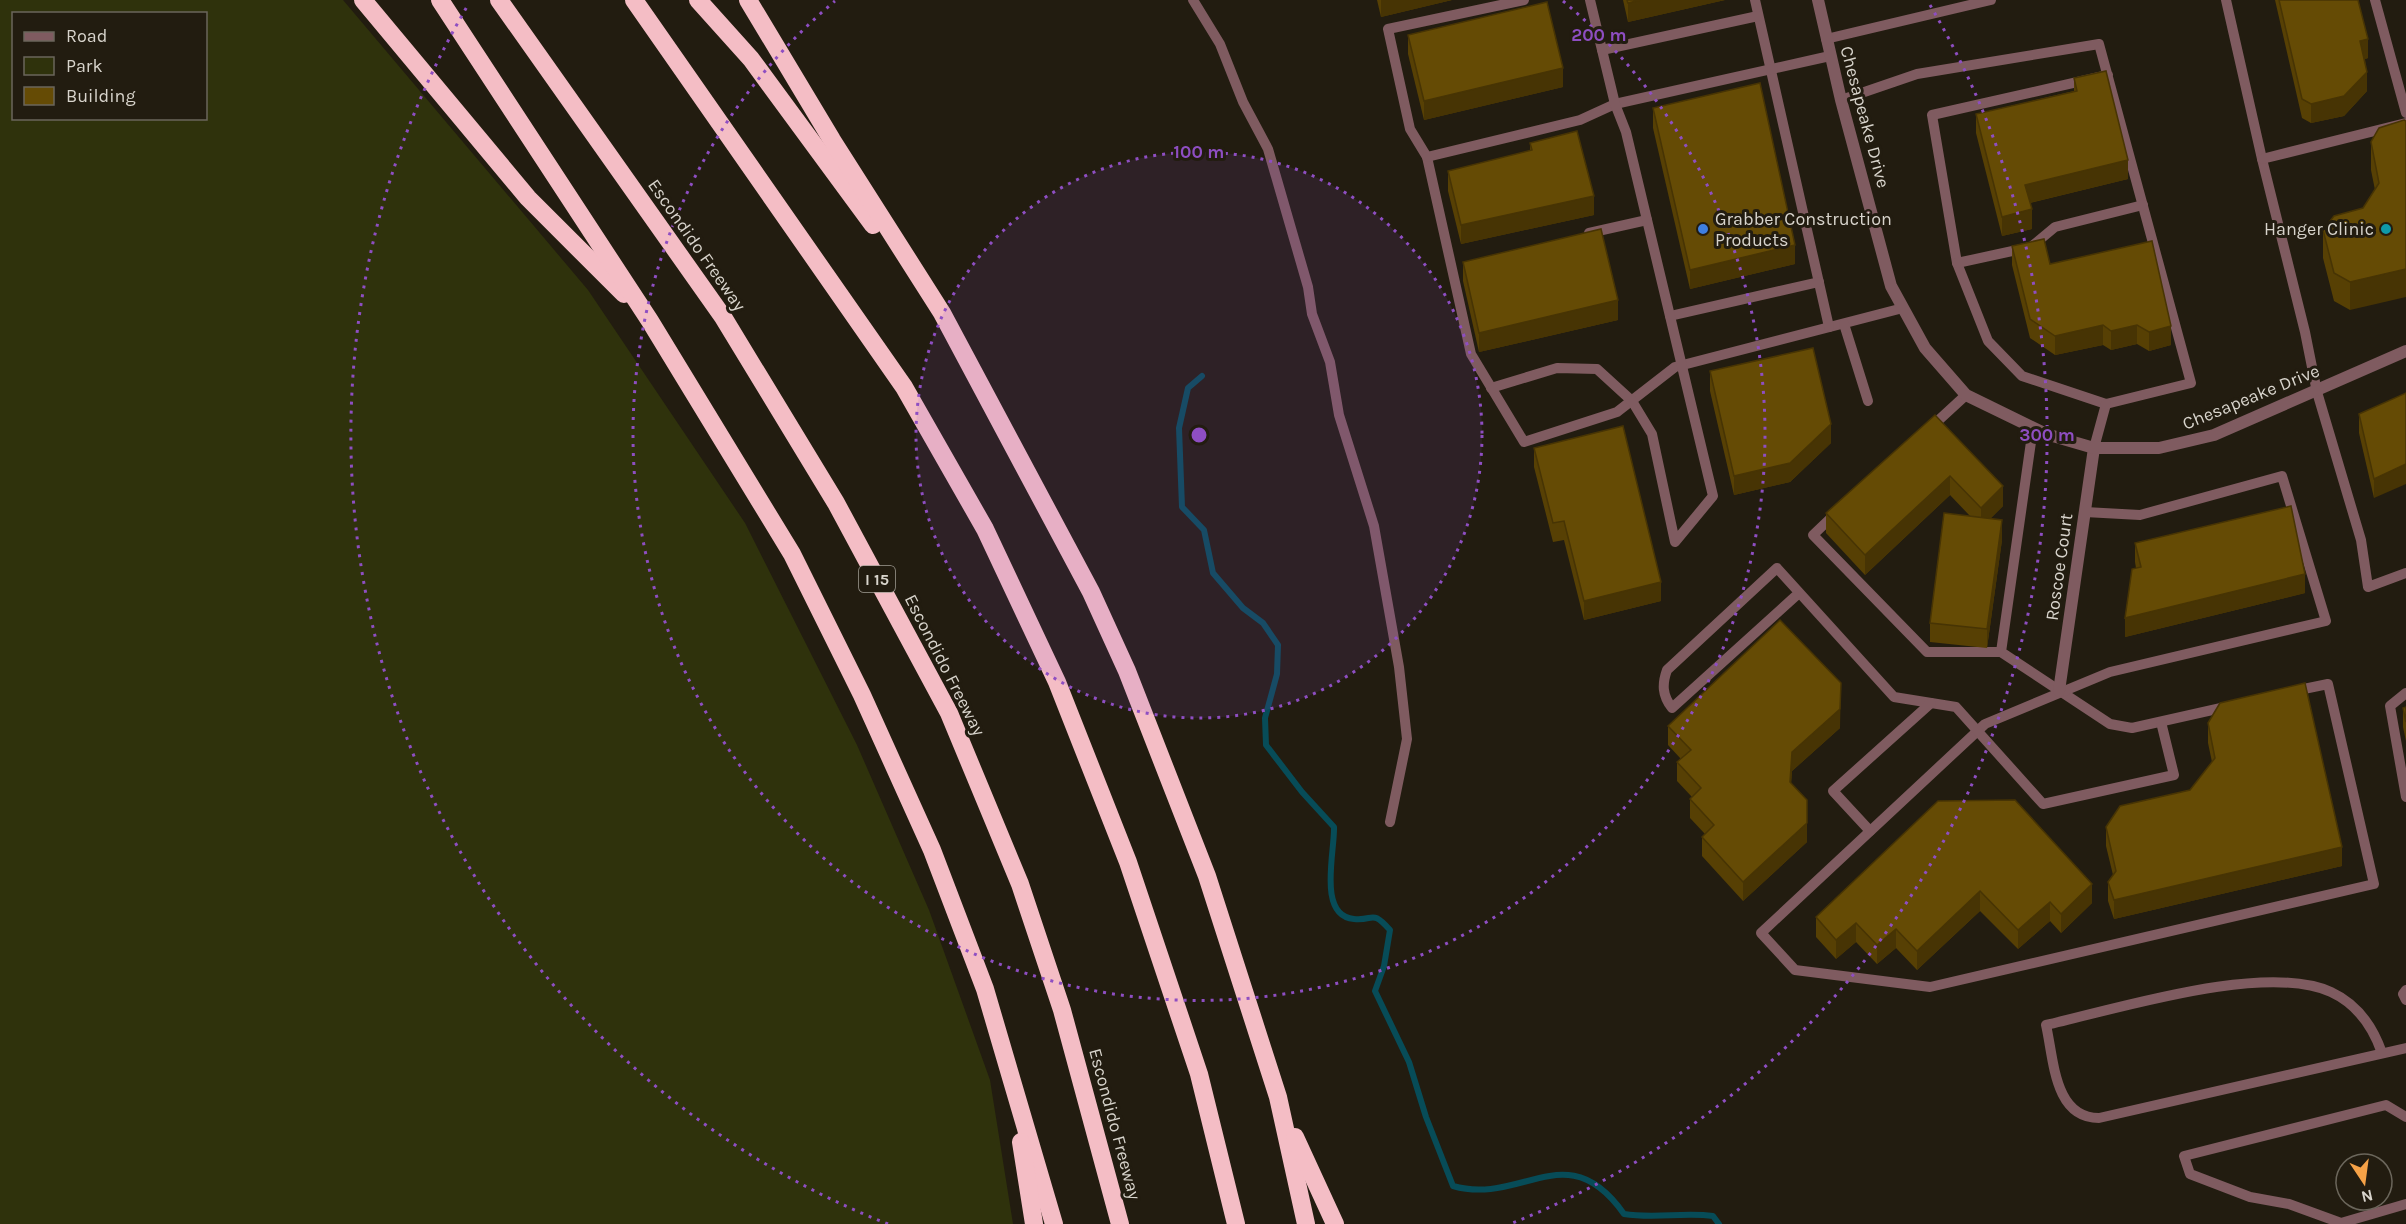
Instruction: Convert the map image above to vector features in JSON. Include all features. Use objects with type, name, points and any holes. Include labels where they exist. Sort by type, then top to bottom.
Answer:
[{"type":"highway","points":[[363,0],[528,198],[650,321]]},
{"type":"highway","points":[[440,0],[650,321],[792,554],[862,695],[932,850],[985,990],[1054,1224]]},
{"type":"highway","name":"Escondido Freeway","points":[[499,0],[723,317],[837,503],[949,712],[1020,884],[1062,1010],[1120,1224]]},
{"type":"highway","points":[[634,0],[904,387],[985,529],[1057,682],[1128,862],[1199,1074],[1236,1224]]},
{"type":"highway","points":[[699,0],[751,59],[872,224],[981,386]]},
{"type":"highway","points":[[748,0],[831,140],[942,313],[1091,592],[1127,671],[1207,876],[1278,1097],[1306,1224]]},
{"type":"highway","points":[[1007,1060],[1034,1224]]},
{"type":"highway","points":[[1278,1097],[1335,1224]]},
{"type":"street","name":"Chesapeake Drive","points":[[1818,0],[1830,56],[1891,286],[1925,348],[1966,395],[2033,428],[2094,448],[2160,448],[2189,443],[2317,392],[2406,351]]},
{"type":"street","name":"Roscoe Court","points":[[2059,691],[2094,448]]},
{"type":"lane","points":[[1193,0],[1220,44],[1243,102],[1268,149],[1308,287],[1312,314],[1330,362],[1339,415],[1374,526],[1399,667],[1407,739],[1390,822]]},
{"type":"lane","points":[[1524,0],[1389,29],[1410,129],[1427,157],[1471,354],[1524,442],[1617,412],[1675,367],[1903,308]]},
{"type":"lane","points":[[1491,387],[1557,368],[1597,369],[1632,401],[1652,434],[1676,542],[1713,496],[1626,132],[1615,104],[1590,0]]},
{"type":"lane","points":[[1755,0],[1829,327]]},
{"type":"lane","points":[[1826,39],[1991,0]]},
{"type":"lane","points":[[2226,0],[2317,392],[2361,540],[2368,587],[2406,573]]},
{"type":"lane","points":[[2375,0],[2406,112]]},
{"type":"lane","points":[[1602,50],[1758,16]]},
{"type":"lane","points":[[1841,99],[1917,74],[2099,44],[2108,75],[2191,383],[2106,404],[2022,376],[1988,341],[1958,263],[1932,116],[2108,75]]},
{"type":"lane","points":[[1427,157],[1580,120],[1615,104],[1830,56]]},
{"type":"lane","points":[[2262,159],[2406,123]]},
{"type":"lane","points":[[1958,263],[2031,247],[2055,227],[2143,205]]},
{"type":"lane","points":[[1578,236],[1647,220]]},
{"type":"lane","points":[[1451,265],[1463,262]]},
{"type":"lane","points":[[1670,316],[1819,282]]},
{"type":"lane","points":[[1844,324],[1868,401]]},
{"type":"lane","points":[[1924,434],[1966,395]]},
{"type":"lane","points":[[2094,448],[2106,404]]},
{"type":"lane","points":[[2001,652],[2033,428]]},
{"type":"lane","points":[[2085,512],[2140,515],[2282,476],[2326,621],[2110,672],[2059,691],[1985,724],[1761,933],[1795,970],[1930,987],[2374,884],[2328,684],[2283,694]]},
{"type":"lane","points":[[1847,504],[1813,535],[1928,652],[2001,652],[2110,724],[2132,728],[2239,704]]},
{"type":"lane","points":[[1799,593],[1672,708],[1666,701],[1662,684],[1667,670],[1777,568],[1894,697],[1956,707],[2043,804],[2174,775],[2161,722]]},
{"type":"lane","points":[[2406,693],[2390,706],[2406,797]]},
{"type":"lane","points":[[1870,831],[1833,791],[1930,703]]},
{"type":"lane","points":[[2382,1053],[2375,1033],[2366,1018],[2331,992],[2278,980],[2212,987],[2046,1025],[2064,1099],[2079,1114],[2089,1118],[2100,1118],[2406,1048]]},
{"type":"lane","points":[[2406,990],[2403,994],[2406,1000]]},
{"type":"lane","points":[[2406,1118],[2386,1105],[2184,1156],[2190,1174],[2250,1197],[2289,1204],[2342,1223],[2406,1204]]},
{"type":"green space","points":[[0,0],[343,0],[588,290],[745,523],[857,745],[929,910],[990,1080],[1013,1224],[0,1224]]},
{"type":"building","points":[[2279,0],[2358,0],[2368,39],[2360,41],[2367,72],[2344,96],[2311,104],[2302,99]]},
{"type":"building","points":[[1547,2],[1563,68],[1424,101],[1408,35]]},
{"type":"building","points":[[2106,71],[2128,160],[2025,185],[2032,209],[2002,217],[1976,114],[2077,91],[2074,78]]},
{"type":"building","points":[[1760,83],[1795,245],[1690,270],[1653,108]]},
{"type":"building","name":"Hanger Clinic","points":[[2406,121],[2406,269],[2350,282],[2334,273],[2323,230],[2334,216],[2363,208],[2379,183],[2371,142],[2379,128]]},
{"type":"building","points":[[1577,131],[1594,196],[1461,225],[1448,171],[1532,150],[1530,143]]},
{"type":"building","points":[[1601,229],[1618,300],[1479,333],[1463,262]]},
{"type":"building","points":[[2044,239],[2050,264],[2152,241],[2171,326],[2149,332],[2137,325],[2111,331],[2103,325],[2055,336],[2030,319],[2012,246]]},
{"type":"building","points":[[1813,348],[1831,424],[1790,463],[1734,476],[1710,371]]},
{"type":"building","points":[[2406,393],[2406,464],[2374,479],[2359,414]]},
{"type":"building","points":[[1935,415],[2003,486],[1981,508],[1950,476],[1865,555],[1826,513]]},
{"type":"building","points":[[1623,426],[1661,582],[1584,601],[1564,521],[1553,523],[1534,448]]},
{"type":"building","points":[[2291,506],[2305,574],[2125,618],[2132,569],[2141,567],[2135,543]]},
{"type":"building","points":[[1944,513],[2002,520],[1987,629],[1930,623]]},
{"type":"building","points":[[1780,620],[1841,683],[1840,709],[1792,752],[1790,782],[1807,800],[1807,823],[1743,882],[1702,837],[1714,825],[1690,799],[1701,788],[1677,762],[1691,750],[1668,726]]},
{"type":"building","points":[[2305,683],[2342,847],[2114,900],[2108,882],[2116,871],[2106,827],[2120,806],[2190,790],[2215,758],[2208,723],[2220,703]]},
{"type":"building","points":[[2015,800],[2092,884],[2061,914],[2050,902],[2018,930],[1980,891],[1917,951],[1896,929],[1877,945],[1856,923],[1836,940],[1816,917],[1938,801]]},
{"type":"waterway","points":[[1202,376],[1188,388],[1179,428],[1182,507],[1204,530],[1213,573],[1243,608],[1263,623],[1278,645],[1277,674],[1265,718],[1266,745],[1302,792],[1334,827],[1331,881],[1335,907],[1343,915],[1354,919],[1376,918],[1390,930],[1384,966],[1375,991],[1409,1062],[1426,1117],[1453,1186],[1478,1190],[1563,1175],[1583,1178],[1603,1190],[1624,1214],[1713,1216],[1719,1224]]},
{"type":"place","name":"Grabber Construction Products","points":[[1703,229]]},
{"type":"place","name":"Hanger Clinic","points":[[2386,229]]}]
